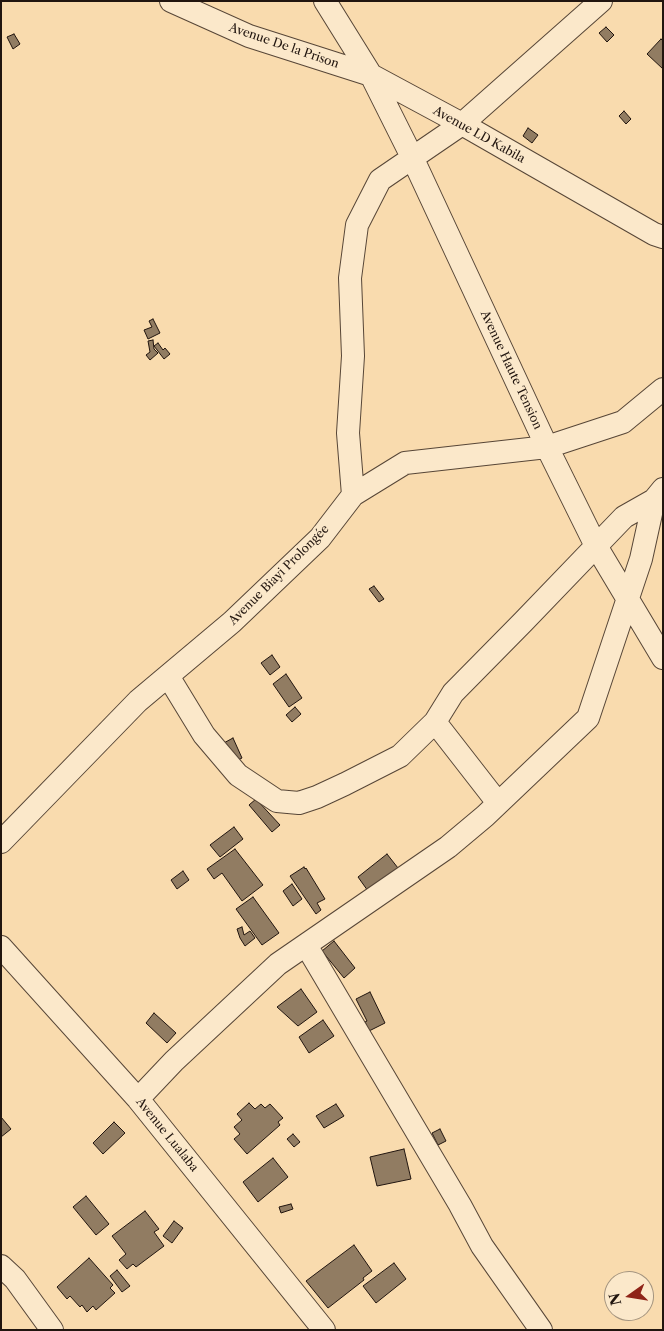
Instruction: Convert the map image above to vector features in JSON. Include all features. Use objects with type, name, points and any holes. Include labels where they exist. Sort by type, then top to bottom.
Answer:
[{"type":"street","name":"Avenue De la Prison","points":[[171,1],[249,36],[371,75]]},
{"type":"street","name":"Avenue LD Kabila","points":[[325,1],[371,75],[462,124],[654,234],[663,237]]},
{"type":"street","points":[[352,495],[348,433],[353,356],[350,278],[357,225],[380,180],[462,124],[601,1]]},
{"type":"street","name":"Avenue Haute Tension","points":[[371,75],[412,157],[547,447],[596,546],[663,658]]},
{"type":"street","name":"Avenue Biayi Prolongée","points":[[1,842],[138,701],[232,622],[313,545],[352,495],[405,463],[547,447],[623,422],[663,389]]},
{"type":"street","points":[[168,676],[204,735],[238,775],[277,801],[299,803],[318,797],[400,756],[435,722],[453,693],[624,517],[658,494]]},
{"type":"street","points":[[138,1099],[174,1061],[278,964],[448,847],[485,816],[588,718],[641,558],[658,494]]},
{"type":"street","points":[[435,722],[498,803]]},
{"type":"street","points":[[306,945],[460,1205],[482,1246],[541,1330]]},
{"type":"street","name":"Avenue Lualaba","points":[[1,947],[138,1099],[324,1330]]},
{"type":"street","points":[[1,1266],[14,1279],[52,1330]]},
{"type":"building","points":[[606,27],[614,35],[607,42],[599,33]]},
{"type":"building","points":[[14,34],[20,44],[13,49],[7,37]]},
{"type":"building","points":[[661,39],[663,41],[663,69],[647,54]]},
{"type":"building","points":[[624,111],[631,119],[626,124],[619,116]]},
{"type":"building","points":[[528,128],[538,135],[532,143],[523,136]]},
{"type":"building","points":[[153,319],[160,333],[148,339],[144,330],[152,327],[149,321]]},
{"type":"building","points":[[153,340],[154,349],[158,353],[150,360],[146,355],[150,352],[148,341]]},
{"type":"building","points":[[158,343],[163,350],[165,348],[170,354],[164,359],[154,346]]},
{"type":"building","points":[[374,586],[384,599],[379,602],[369,589]]},
{"type":"building","points":[[272,655],[280,667],[270,675],[261,663]]},
{"type":"building","points":[[286,674],[302,698],[289,707],[273,684]]},
{"type":"building","points":[[295,707],[301,714],[292,722],[286,715]]},
{"type":"building","points":[[233,738],[242,758],[236,761],[222,744]]},
{"type":"building","points":[[256,799],[280,825],[272,832],[249,805]]},
{"type":"building","points":[[234,827],[243,839],[220,857],[210,845]]},
{"type":"building","points":[[235,849],[263,885],[242,901],[222,873],[214,879],[207,869]]},
{"type":"building","points":[[387,854],[398,868],[368,891],[358,877]]},
{"type":"building","points":[[304,867],[325,899],[317,903],[321,910],[316,914],[290,876]]},
{"type":"building","points":[[183,871],[189,880],[177,889],[171,880]]},
{"type":"building","points":[[292,884],[302,899],[293,906],[283,891]]},
{"type":"building","points":[[253,897],[279,933],[262,945],[236,909]]},
{"type":"building","points":[[242,927],[244,935],[250,931],[255,938],[245,946],[237,929]]},
{"type":"building","points":[[334,941],[355,968],[344,978],[322,951]]},
{"type":"building","points":[[301,989],[317,1012],[298,1026],[277,1007]]},
{"type":"building","points":[[370,992],[385,1023],[369,1031],[365,1022],[367,1021],[356,999]]},
{"type":"building","points":[[154,1013],[176,1033],[167,1043],[146,1023]]},
{"type":"building","points":[[323,1020],[334,1036],[309,1053],[299,1037]]},
{"type":"building","points":[[249,1103],[255,1109],[261,1104],[265,1108],[270,1104],[283,1118],[278,1122],[280,1125],[247,1154],[234,1139],[240,1134],[234,1127],[242,1120],[237,1114]]},
{"type":"building","points":[[336,1104],[344,1116],[324,1128],[316,1116]]},
{"type":"building","points":[[1,1117],[11,1129],[1,1137]]},
{"type":"building","points":[[114,1122],[125,1133],[103,1154],[93,1143]]},
{"type":"building","points":[[440,1129],[446,1141],[438,1145],[432,1133]]},
{"type":"building","points":[[293,1134],[300,1142],[294,1147],[287,1139]]},
{"type":"building","points":[[404,1149],[411,1179],[377,1186],[370,1157]]},
{"type":"building","points":[[273,1158],[288,1177],[258,1202],[243,1182]]},
{"type":"building","points":[[86,1196],[109,1224],[96,1235],[73,1207]]},
{"type":"building","points":[[291,1204],[293,1209],[281,1213],[279,1207]]},
{"type":"building","points":[[145,1211],[159,1229],[154,1232],[164,1246],[136,1267],[133,1264],[127,1269],[119,1260],[126,1254],[112,1236]]},
{"type":"building","points":[[174,1221],[183,1228],[172,1243],[163,1236]]},
{"type":"building","points":[[354,1245],[372,1271],[363,1278],[364,1280],[328,1308],[306,1281]]},
{"type":"building","points":[[89,1258],[113,1285],[110,1288],[115,1293],[96,1310],[93,1306],[87,1312],[82,1305],[80,1307],[70,1296],[67,1299],[57,1287]]},
{"type":"building","points":[[394,1263],[406,1279],[376,1303],[363,1286]]},
{"type":"building","points":[[117,1270],[130,1286],[122,1292],[110,1276]]}]
